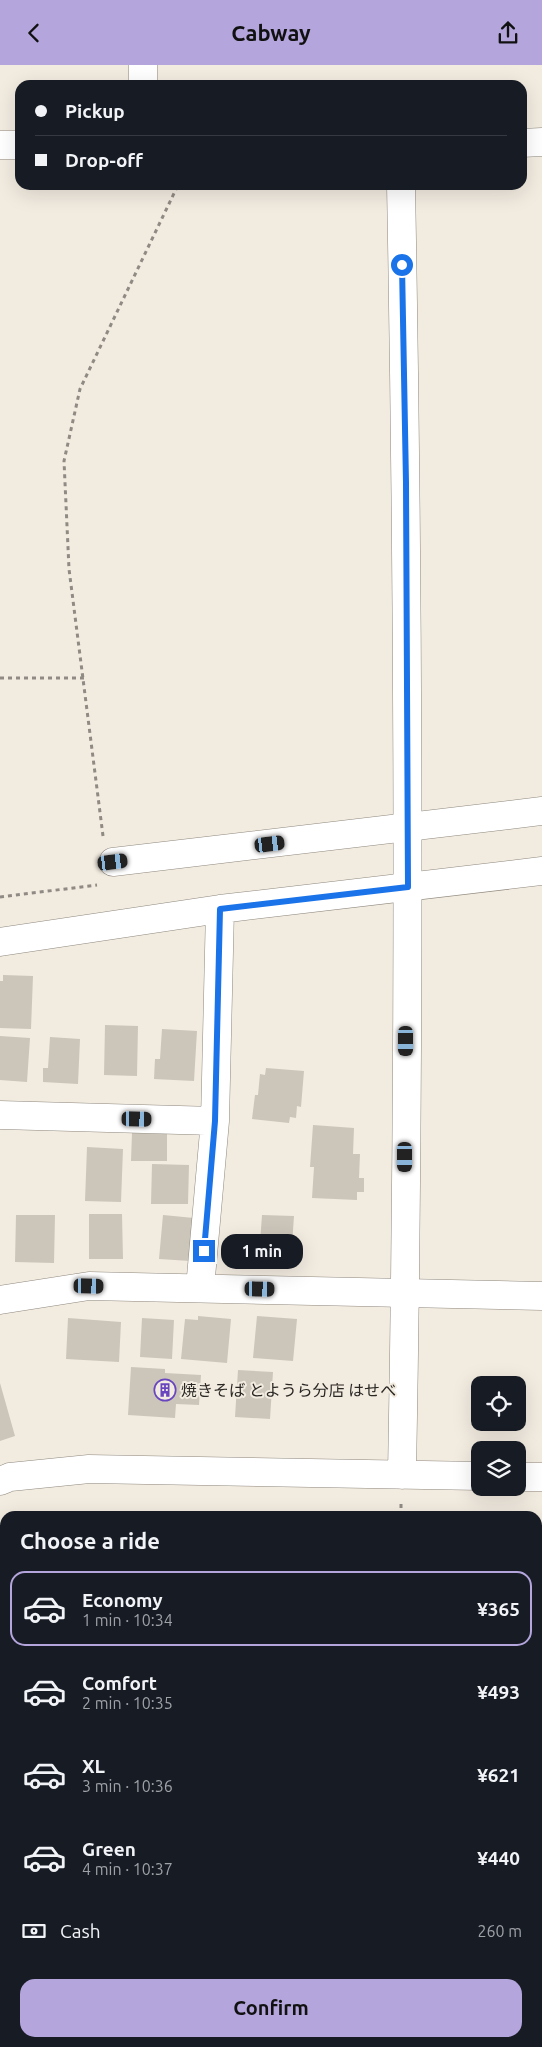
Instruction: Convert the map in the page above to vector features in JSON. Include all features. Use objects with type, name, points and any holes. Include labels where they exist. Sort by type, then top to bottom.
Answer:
[{"type":"street","points":[[143,65],[143,80]]},
{"type":"street","points":[[527,143],[542,142]]},
{"type":"street","points":[[0,145],[15,145]]},
{"type":"street","points":[[401,190],[406,483],[408,828],[402,1475]]},
{"type":"street","points":[[113,862],[542,811]]},
{"type":"street","points":[[0,942],[220,909],[542,871]]},
{"type":"street","points":[[200,1288],[215,1121],[220,909]]},
{"type":"street","points":[[0,1115],[215,1121]]},
{"type":"street","points":[[0,1300],[89,1286],[404,1292],[542,1297]]},
{"type":"street","points":[[0,1481],[10,1477],[89,1469],[471,1476]]},
{"type":"street","points":[[526,1477],[542,1477]]},
{"type":"path","points":[[113,862],[101,832],[84,678],[69,569],[64,461],[80,389],[176,190]]},
{"type":"path","points":[[0,679],[84,678]]},
{"type":"building","points":[[3,975],[33,976],[31,1029],[0,1028],[0,981],[3,981]]},
{"type":"building","points":[[105,1025],[138,1026],[137,1076],[104,1075]]},
{"type":"building","points":[[162,1029],[197,1031],[194,1081],[154,1079],[155,1059],[160,1059]]},
{"type":"building","points":[[0,1036],[30,1038],[27,1082],[0,1080]]},
{"type":"building","points":[[50,1037],[80,1039],[78,1084],[43,1082],[43,1068],[48,1068]]},
{"type":"building","points":[[266,1068],[304,1071],[301,1107],[297,1106],[296,1118],[290,1117],[289,1123],[252,1119],[255,1095],[258,1095],[260,1074],[265,1075]]},
{"type":"building","points":[[313,1125],[354,1128],[353,1154],[360,1154],[359,1178],[364,1178],[364,1192],[357,1192],[357,1200],[312,1198],[314,1167],[310,1167]]},
{"type":"building","points":[[132,1133],[167,1134],[167,1161],[131,1161]]},
{"type":"building","points":[[87,1147],[123,1149],[121,1202],[85,1201]]},
{"type":"building","points":[[152,1164],[189,1165],[188,1204],[151,1204]]},
{"type":"building","points":[[89,1214],[122,1214],[123,1259],[89,1259]]},
{"type":"building","points":[[16,1215],[55,1215],[54,1263],[15,1262]]},
{"type":"building","points":[[163,1215],[194,1218],[190,1261],[159,1259]]},
{"type":"building","points":[[262,1215],[294,1216],[291,1259],[259,1257]]},
{"type":"building","points":[[198,1316],[231,1319],[227,1363],[181,1359],[185,1319],[198,1320]]},
{"type":"building","points":[[257,1316],[297,1319],[293,1361],[253,1358]]},
{"type":"building","points":[[68,1318],[121,1322],[119,1362],[66,1359]]},
{"type":"building","points":[[142,1318],[174,1320],[172,1359],[140,1357]]},
{"type":"building","name":"焼きそば とようら分店 はせべ","points":[[131,1367],[165,1369],[165,1373],[201,1375],[199,1405],[176,1404],[175,1418],[128,1415]]},
{"type":"building","points":[[238,1370],[273,1372],[270,1419],[235,1417]]},
{"type":"building","points":[[0,1383],[15,1436],[0,1441]]},
{"type":"place","name":"焼きそば とようら分店 はせべ","points":[[165,1390]]},
{"type":"route","points":[[204,1251],[215,1121],[220,909],[408,887],[406,483],[402,265]]}]
